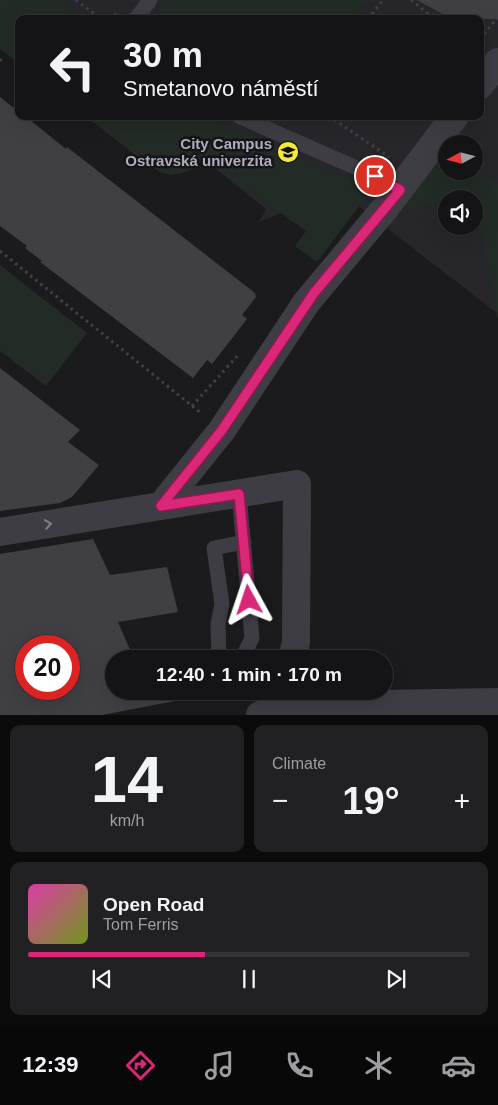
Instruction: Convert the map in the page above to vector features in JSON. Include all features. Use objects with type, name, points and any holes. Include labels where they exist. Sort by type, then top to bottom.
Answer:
[{"type":"street","points":[[484,80],[498,62]]},
{"type":"street","points":[[161,506],[222,430],[306,304],[400,190],[452,120]]},
{"type":"street","points":[[0,532],[297,484],[296,642],[294,650]]},
{"type":"street","points":[[271,706],[498,702]]},
{"type":"lane","points":[[139,15],[150,0]]},
{"type":"lane","points":[[247,120],[375,176],[400,190]]},
{"type":"lane","points":[[239,494],[252,638],[246,650]]},
{"type":"lane","points":[[219,650],[218,624],[222,604],[214,548],[244,542]]},
{"type":"path","points":[[76,0],[96,15]]},
{"type":"path","points":[[371,15],[383,0]]},
{"type":"path","points":[[411,0],[430,15]]},
{"type":"path","points":[[484,34],[498,17]]},
{"type":"path","points":[[335,120],[389,157]]},
{"type":"path","points":[[0,251],[222,430]]},
{"type":"shaded area","name":"City Campus Ostravská univerzita","points":[[0,0],[498,0],[498,314],[339,191],[259,222],[266,209],[203,159],[191,170],[183,173],[170,175],[162,173],[148,165],[90,120],[484,120],[484,15],[15,15],[15,60],[0,49]]},
{"type":"shaded area","points":[[0,0],[59,0],[79,15],[15,15],[15,60],[0,49]]},
{"type":"shaded area","points":[[165,0],[366,0],[355,15],[154,15]]},
{"type":"shaded area","points":[[91,120],[213,120],[355,181],[353,186],[362,196],[361,204],[317,262],[295,246],[306,231],[203,159],[185,172],[174,174],[162,173]]},
{"type":"shaded area","points":[[438,158],[438,180],[483,180],[483,175],[498,183],[498,320],[481,235],[483,235],[483,190],[438,190],[438,204],[398,211]]},
{"type":"shaded area","points":[[0,265],[87,333],[46,386],[0,351]]},
{"type":"building","points":[[417,0],[498,0],[498,19],[484,19],[484,15],[445,15]]},
{"type":"building","points":[[0,97],[15,109],[15,120],[30,120],[66,149],[67,147],[255,293],[256,297],[242,315],[247,319],[212,364],[207,360],[193,378],[40,262],[42,261],[25,248],[27,246],[0,226]]},
{"type":"building","points":[[0,368],[80,430],[68,442],[99,465],[72,497],[60,503],[0,511]]},
{"type":"building","points":[[93,539],[110,575],[167,567],[178,612],[118,622],[130,650],[105,650],[105,700],[180,700],[102,715],[0,715],[0,554]]},
{"type":"place","name":"City Campus Ostravská univerzita","points":[[288,152]]},
{"type":"route","points":[[249,600],[244,525],[239,494],[161,506],[169,493],[222,430],[322,282],[400,190],[375,176]]}]
